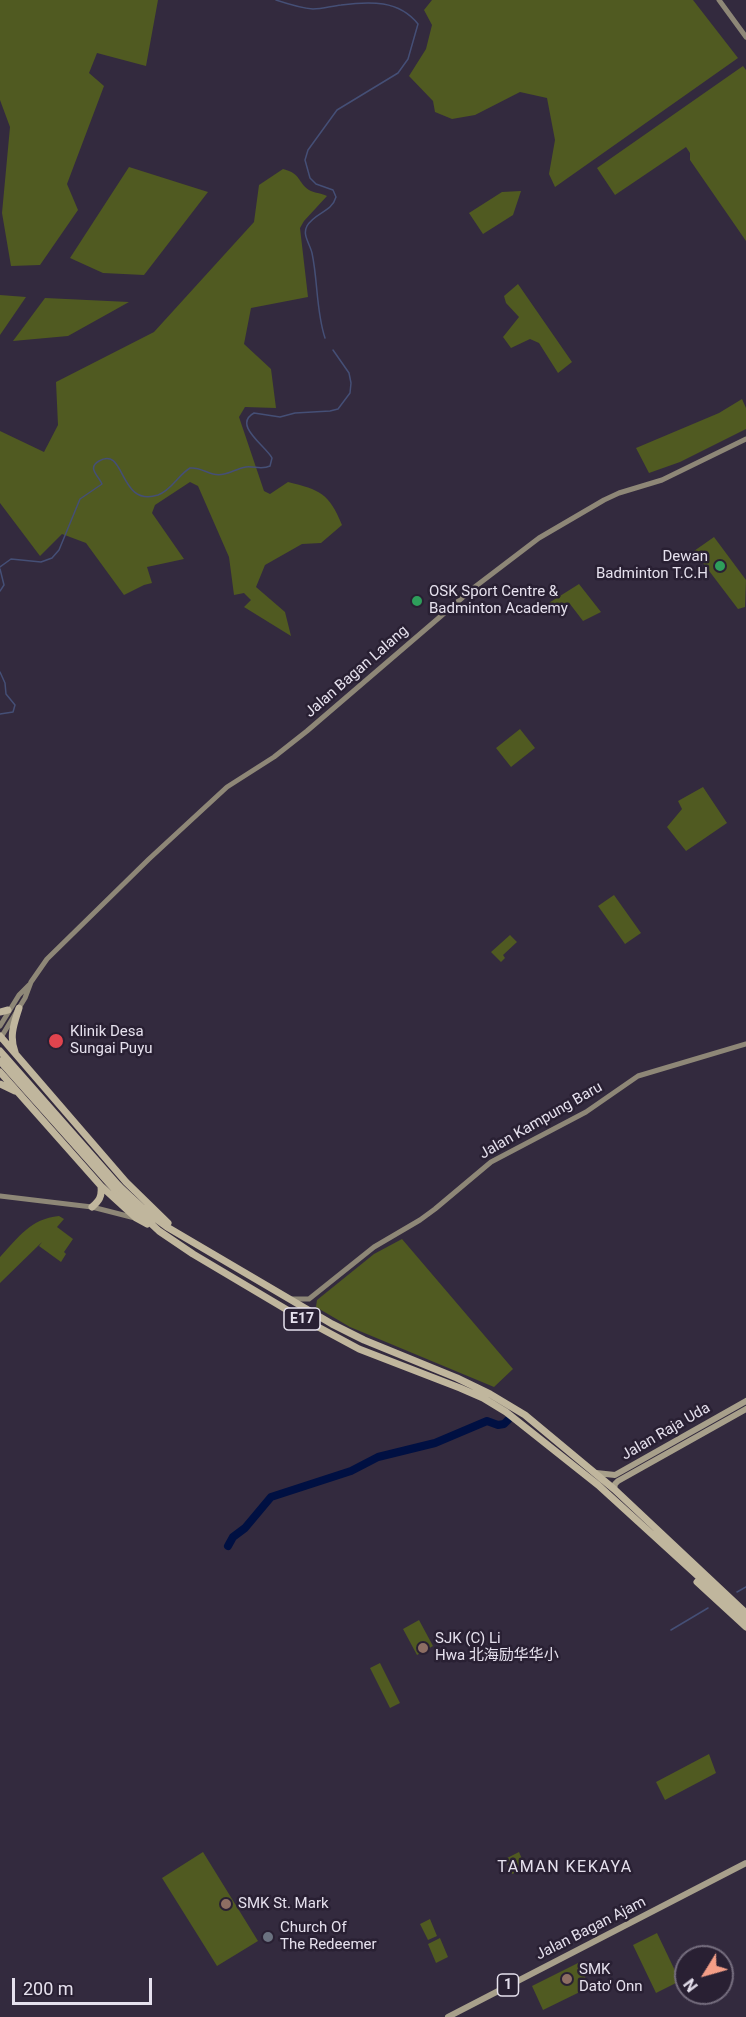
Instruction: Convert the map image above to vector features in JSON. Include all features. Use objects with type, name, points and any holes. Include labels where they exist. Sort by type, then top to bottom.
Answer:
[{"type":"highway","points":[[19,1008],[12,1030],[12,1040],[20,1060]]},
{"type":"highway","points":[[0,1012],[8,1010]]},
{"type":"highway","points":[[0,1037],[126,1182],[183,1237]]},
{"type":"highway","name":"E17","points":[[0,1051],[117,1188],[148,1213],[183,1237],[309,1311],[364,1340],[458,1378],[525,1415],[615,1489],[746,1613]]},
{"type":"highway","points":[[3,1082],[6,1063],[20,1060]]},
{"type":"highway","name":"E17","points":[[0,1061],[155,1228],[193,1254],[320,1329],[360,1349],[467,1391],[506,1412],[572,1463],[746,1620]]},
{"type":"highway","points":[[0,1072],[3,1082],[17,1092],[101,1186],[136,1218],[155,1228]]},
{"type":"highway","points":[[92,1207],[101,1195],[101,1186]]},
{"type":"highway","points":[[653,1536],[707,1592],[746,1627]]},
{"type":"highway","points":[[711,1579],[746,1607]]},
{"type":"main road","points":[[719,0],[746,37]]},
{"type":"main road","name":"Jalan Bagan Lalang","points":[[0,1026],[8,1010],[57,948],[215,797],[235,780],[274,757],[308,732],[389,659],[492,573],[548,532],[604,500],[667,478],[746,439]]},
{"type":"main road","name":"Jalan Bagan Lalang","points":[[0,1037],[28,992],[29,985]]},
{"type":"main road","name":"Jalan Kampung Baru","points":[[309,1299],[374,1247],[428,1215],[491,1162],[586,1112],[638,1076],[746,1044]]},
{"type":"main road","points":[[0,1196],[92,1207],[136,1218]]},
{"type":"main road","points":[[287,1299],[309,1299],[307,1307],[309,1311]]},
{"type":"main road","name":"Jalan Raja Uda","points":[[596,1473],[615,1475],[746,1401]]},
{"type":"main road","name":"Jalan Raja Uda","points":[[615,1489],[618,1481],[746,1409]]},
{"type":"main road","name":"Jalan Bagan Ajam","points":[[448,2017],[746,1863]]},
{"type":"green space","points":[[0,0],[158,0],[146,66],[97,53],[89,73],[104,86],[67,184],[78,210],[40,265],[11,266],[2,213],[10,127],[0,100]]},
{"type":"green space","points":[[432,0],[693,0],[738,58],[555,187],[549,174],[555,140],[547,98],[520,92],[475,115],[452,119],[435,112],[433,101],[409,76],[426,49],[432,25],[424,10]]},
{"type":"green space","points":[[743,66],[746,70],[746,241],[690,160],[690,153],[686,147],[615,195],[597,168]]},
{"type":"green space","points":[[129,167],[208,192],[144,275],[103,273],[70,258]]},
{"type":"green space","points":[[283,169],[293,173],[309,190],[327,196],[300,228],[308,297],[251,308],[244,344],[271,369],[276,408],[245,407],[239,417],[264,491],[270,494],[288,482],[316,491],[328,499],[342,525],[321,543],[302,544],[265,565],[256,587],[285,612],[291,636],[244,607],[251,600],[244,593],[234,595],[229,557],[198,486],[190,482],[155,505],[152,513],[184,559],[147,567],[152,583],[124,595],[86,543],[62,534],[40,556],[0,503],[0,431],[44,452],[58,425],[56,382],[154,332],[254,222],[259,185]]},
{"type":"green space","points":[[521,191],[513,215],[483,234],[469,213],[502,192]]},
{"type":"green space","points":[[518,284],[572,362],[558,373],[539,343],[530,339],[511,348],[503,337],[519,317],[506,303],[504,296]]},
{"type":"green space","points":[[0,295],[26,297],[0,335]]},
{"type":"green space","points":[[45,298],[129,302],[68,336],[13,341]]},
{"type":"green space","points":[[742,399],[746,408],[746,429],[680,462],[649,473],[636,448],[719,413]]},
{"type":"green space","name":"Dewan Badminton T.C.H","points":[[714,537],[746,580],[745,607],[738,609],[694,551]]},
{"type":"green space","points":[[579,584],[601,612],[583,621],[570,604],[544,613],[544,606]]},
{"type":"green space","points":[[520,729],[535,748],[511,767],[496,748]]},
{"type":"green space","points":[[703,787],[727,823],[686,851],[667,827],[682,809],[678,801]]},
{"type":"green space","points":[[614,895],[641,933],[625,944],[598,906]]},
{"type":"green space","points":[[510,935],[517,942],[503,955],[505,958],[501,962],[491,952]]},
{"type":"green space","points":[[59,1216],[64,1219],[57,1227],[73,1239],[64,1252],[66,1254],[61,1262],[39,1246],[42,1242],[0,1283],[0,1257],[19,1236],[33,1225]]},
{"type":"green space","points":[[402,1239],[513,1369],[494,1387],[350,1327],[316,1307],[317,1300],[374,1254]]},
{"type":"green space","points":[[419,1620],[433,1646],[417,1655],[403,1629]]},
{"type":"green space","points":[[380,1663],[400,1703],[390,1708],[370,1668]]},
{"type":"green space","points":[[709,1754],[716,1773],[665,1800],[656,1782]]},
{"type":"green space","points":[[203,1852],[258,1941],[217,1966],[162,1878]]},
{"type":"green space","points":[[519,1852],[526,1868],[512,1874],[505,1859]]},
{"type":"green space","points":[[430,1919],[437,1936],[428,1940],[420,1924]]},
{"type":"green space","points":[[657,1933],[674,1968],[674,1984],[656,1993],[633,1945]]},
{"type":"green space","points":[[440,1938],[448,1957],[436,1963],[428,1944]]},
{"type":"green space","points":[[578,1963],[590,1987],[543,2010],[532,1986]]},
{"type":"waterway","points":[[276,0],[313,9],[363,3],[383,4],[402,10],[418,24],[408,59],[398,73],[337,110],[308,150],[305,160],[310,178],[316,184],[333,190],[336,197],[331,206],[310,222],[305,233],[312,253],[325,338]]},
{"type":"waterway","points":[[0,567],[11,559],[41,562],[52,558],[59,550],[80,499],[102,484],[94,472],[94,466],[99,461],[108,458],[114,461],[129,486],[136,493],[145,497],[163,493],[190,468],[218,475],[246,467],[270,466],[272,458],[252,436],[248,429],[248,418],[254,413],[280,417],[295,413],[338,409],[350,393],[351,383],[349,373],[333,350]]},
{"type":"waterway","points":[[0,569],[4,585],[0,591]]},
{"type":"waterway","points":[[0,672],[5,683],[6,694],[15,705],[13,712],[0,714]]},
{"type":"waterway","points":[[228,1546],[233,1537],[245,1528],[271,1497],[351,1471],[378,1457],[435,1443],[487,1421],[498,1425],[508,1420]]},
{"type":"waterway","points":[[737,1592],[746,1587]]},
{"type":"waterway","points":[[671,1630],[708,1608]]},
{"type":"place","name":"Dewan Badminton T.C.H","points":[[720,566]]},
{"type":"place","name":"OSK Sport Centre & Badminton Academy","points":[[417,601]]},
{"type":"place","name":"Klinik Desa Sungai Puyu","points":[[56,1041]]},
{"type":"place","name":"SJK (C) Li Hwa 北海励华华小","points":[[423,1648]]},
{"type":"place","name":"SMK St. Mark","points":[[226,1904]]},
{"type":"place","name":"Church Of The Redeemer","points":[[268,1937]]},
{"type":"place","name":"SMK Dato' Onn","points":[[567,1979]]},
{"type":"district","name":"TAMAN KEKAYA","points":[[565,1868]]}]
